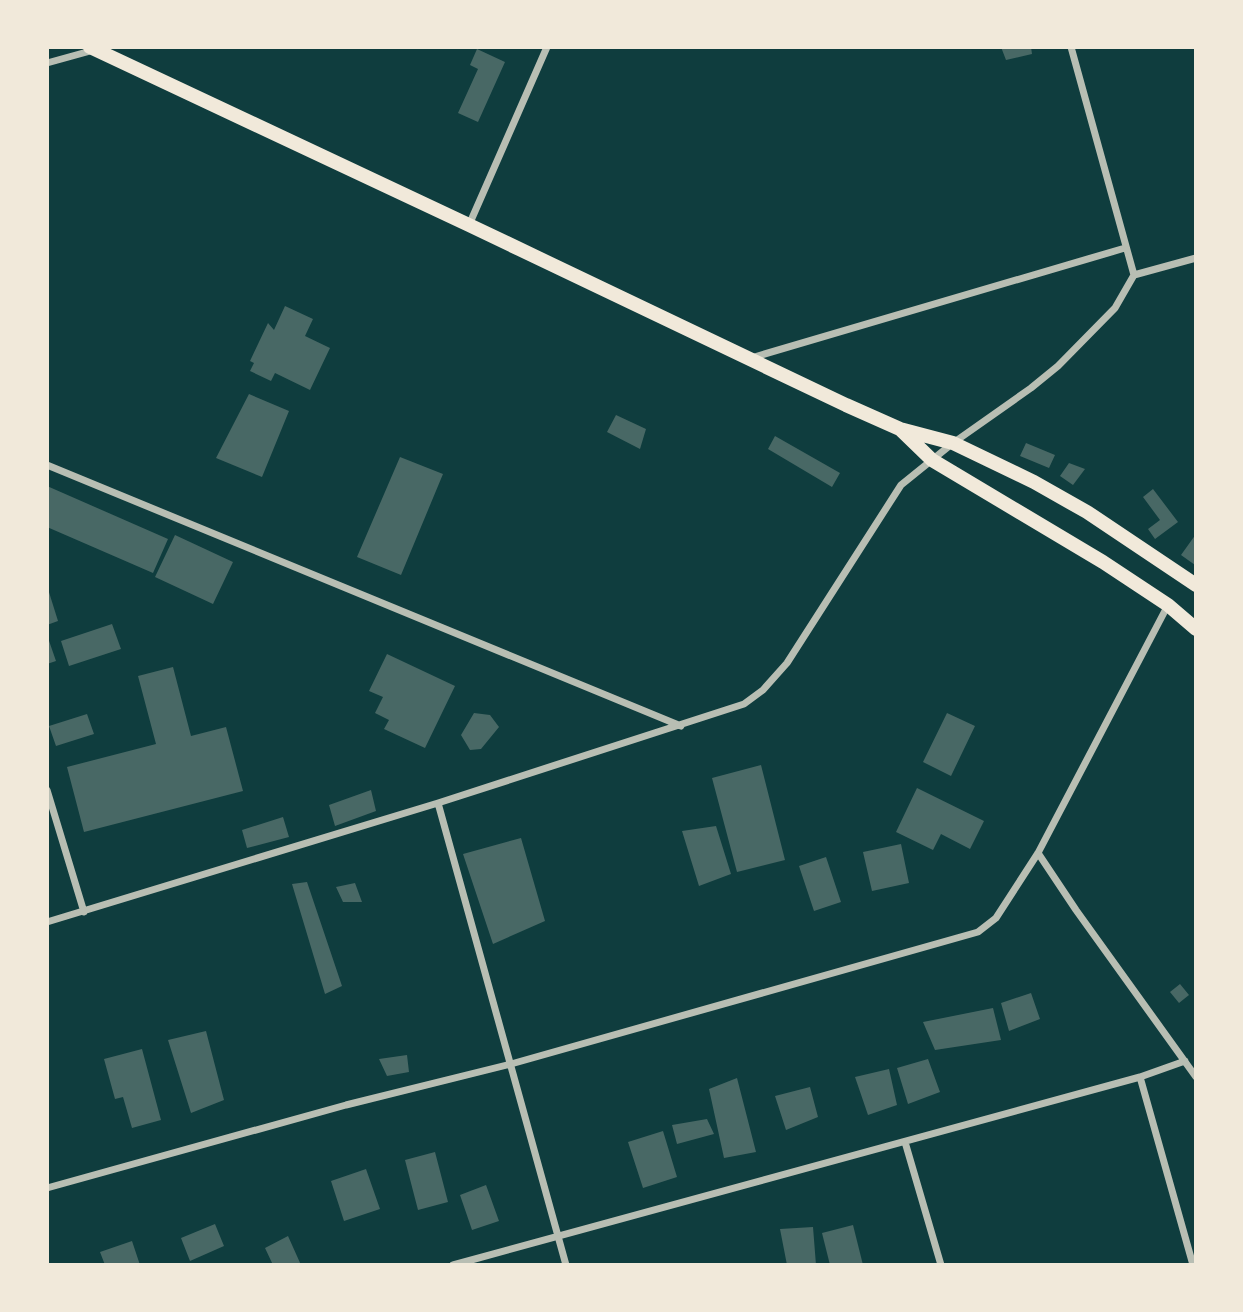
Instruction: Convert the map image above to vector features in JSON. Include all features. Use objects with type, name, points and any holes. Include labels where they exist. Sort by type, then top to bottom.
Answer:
[{"type":"main road","points":[[93,49],[747,359],[900,429],[953,443],[1034,482],[1087,512],[1196,584]]},
{"type":"main road","points":[[900,429],[932,460],[1044,526],[1168,606],[1196,629]]},
{"type":"street","points":[[469,225],[547,47]]},
{"type":"street","points":[[1071,47],[1134,275]]},
{"type":"street","points":[[47,63],[93,49]]},
{"type":"street","points":[[747,359],[1125,248]]},
{"type":"street","points":[[47,922],[438,803],[744,704],[777,676],[895,492],[953,443],[1058,366],[1115,308],[1134,275],[1196,258]]},
{"type":"street","points":[[47,465],[681,726]]},
{"type":"street","points":[[47,1188],[346,1105],[511,1064],[978,932],[996,918],[1038,853],[1168,606]]},
{"type":"street","points":[[47,790],[84,912]]},
{"type":"street","points":[[438,803],[566,1265]]},
{"type":"street","points":[[1038,853],[1196,1077]]},
{"type":"street","points":[[453,1265],[1140,1077],[1185,1061]]},
{"type":"street","points":[[1140,1077],[1193,1265]]},
{"type":"street","points":[[905,1142],[941,1265]]},
{"type":"building","points":[[1001,47],[1031,47],[1032,54],[1006,60]]},
{"type":"building","points":[[477,49],[505,62],[478,122],[458,113],[478,69],[470,65]]},
{"type":"building","points":[[285,306],[313,319],[305,336],[330,348],[310,390],[275,373],[271,381],[250,371],[254,363],[250,361],[268,323],[274,330]]},
{"type":"building","points":[[249,394],[289,411],[262,477],[216,458]]},
{"type":"building","points":[[616,415],[646,429],[640,449],[607,432]]},
{"type":"building","points":[[775,436],[840,473],[832,487],[768,449]]},
{"type":"building","points":[[1026,443],[1055,455],[1049,468],[1020,456]]},
{"type":"building","points":[[400,457],[443,474],[401,575],[357,557]]},
{"type":"building","points":[[1069,463],[1085,469],[1073,485],[1060,476]]},
{"type":"building","points":[[47,486],[168,539],[153,573],[47,527]]},
{"type":"building","points":[[1153,489],[1178,522],[1155,539],[1148,529],[1160,520],[1143,497]]},
{"type":"building","points":[[1196,534],[1196,564],[1195,565],[1181,555]]},
{"type":"building","points":[[175,535],[233,562],[213,604],[155,577]]},
{"type":"building","points":[[47,590],[58,621],[47,625]]},
{"type":"building","points":[[112,624],[121,649],[69,666],[61,641]]},
{"type":"building","points":[[47,635],[56,661],[47,664]]},
{"type":"building","points":[[387,654],[455,686],[425,748],[384,729],[389,720],[375,713],[383,697],[369,691]]},
{"type":"building","points":[[173,667],[191,736],[226,727],[243,791],[84,832],[67,767],[156,744],[138,676]]},
{"type":"building","points":[[474,713],[490,715],[499,727],[481,749],[470,750],[461,735]]},
{"type":"building","points":[[947,713],[975,726],[951,776],[923,762]]},
{"type":"building","points":[[87,714],[94,734],[56,746],[49,726]]},
{"type":"building","points":[[761,765],[785,860],[737,872],[712,778]]},
{"type":"building","points":[[917,788],[984,821],[970,849],[941,834],[933,850],[896,832]]},
{"type":"building","points":[[371,790],[376,811],[335,826],[329,805]]},
{"type":"building","points":[[283,817],[289,837],[247,848],[242,830]]},
{"type":"building","points":[[716,826],[731,874],[699,886],[682,831]]},
{"type":"building","points":[[521,838],[545,921],[493,944],[463,854]]},
{"type":"building","points":[[901,844],[909,883],[872,891],[863,852]]},
{"type":"building","points":[[826,857],[841,902],[814,911],[799,866]]},
{"type":"building","points":[[307,882],[342,986],[325,994],[292,884]]},
{"type":"building","points":[[355,883],[362,902],[343,902],[336,887]]},
{"type":"building","points":[[1180,984],[1189,995],[1179,1003],[1170,992]]},
{"type":"building","points":[[1031,993],[1040,1019],[1009,1031],[1001,1003]]},
{"type":"building","points":[[993,1008],[1001,1040],[935,1050],[923,1022]]},
{"type":"building","points":[[206,1031],[224,1100],[191,1113],[168,1040]]},
{"type":"building","points":[[142,1049],[161,1120],[132,1128],[123,1097],[115,1099],[104,1059]]},
{"type":"building","points":[[407,1055],[409,1072],[387,1076],[379,1059]]},
{"type":"building","points":[[928,1059],[940,1092],[908,1104],[897,1068]]},
{"type":"building","points":[[889,1069],[897,1105],[868,1115],[855,1077]]},
{"type":"building","points":[[737,1078],[756,1152],[724,1158],[709,1089]]},
{"type":"building","points":[[810,1087],[818,1117],[786,1130],[775,1096]]},
{"type":"building","points":[[707,1119],[714,1134],[677,1144],[672,1125]]},
{"type":"building","points":[[663,1131],[677,1177],[643,1188],[628,1142]]},
{"type":"building","points":[[435,1152],[448,1202],[418,1210],[405,1160]]},
{"type":"building","points":[[366,1169],[380,1209],[344,1221],[331,1181]]},
{"type":"building","points":[[486,1185],[499,1221],[472,1230],[460,1195]]},
{"type":"building","points":[[215,1224],[224,1246],[190,1261],[181,1238]]},
{"type":"building","points":[[853,1225],[863,1265],[830,1265],[822,1233]]},
{"type":"building","points":[[813,1227],[816,1265],[787,1265],[780,1229]]},
{"type":"building","points":[[288,1236],[301,1265],[273,1265],[265,1248]]},
{"type":"building","points":[[132,1241],[140,1265],[105,1265],[100,1252]]}]
